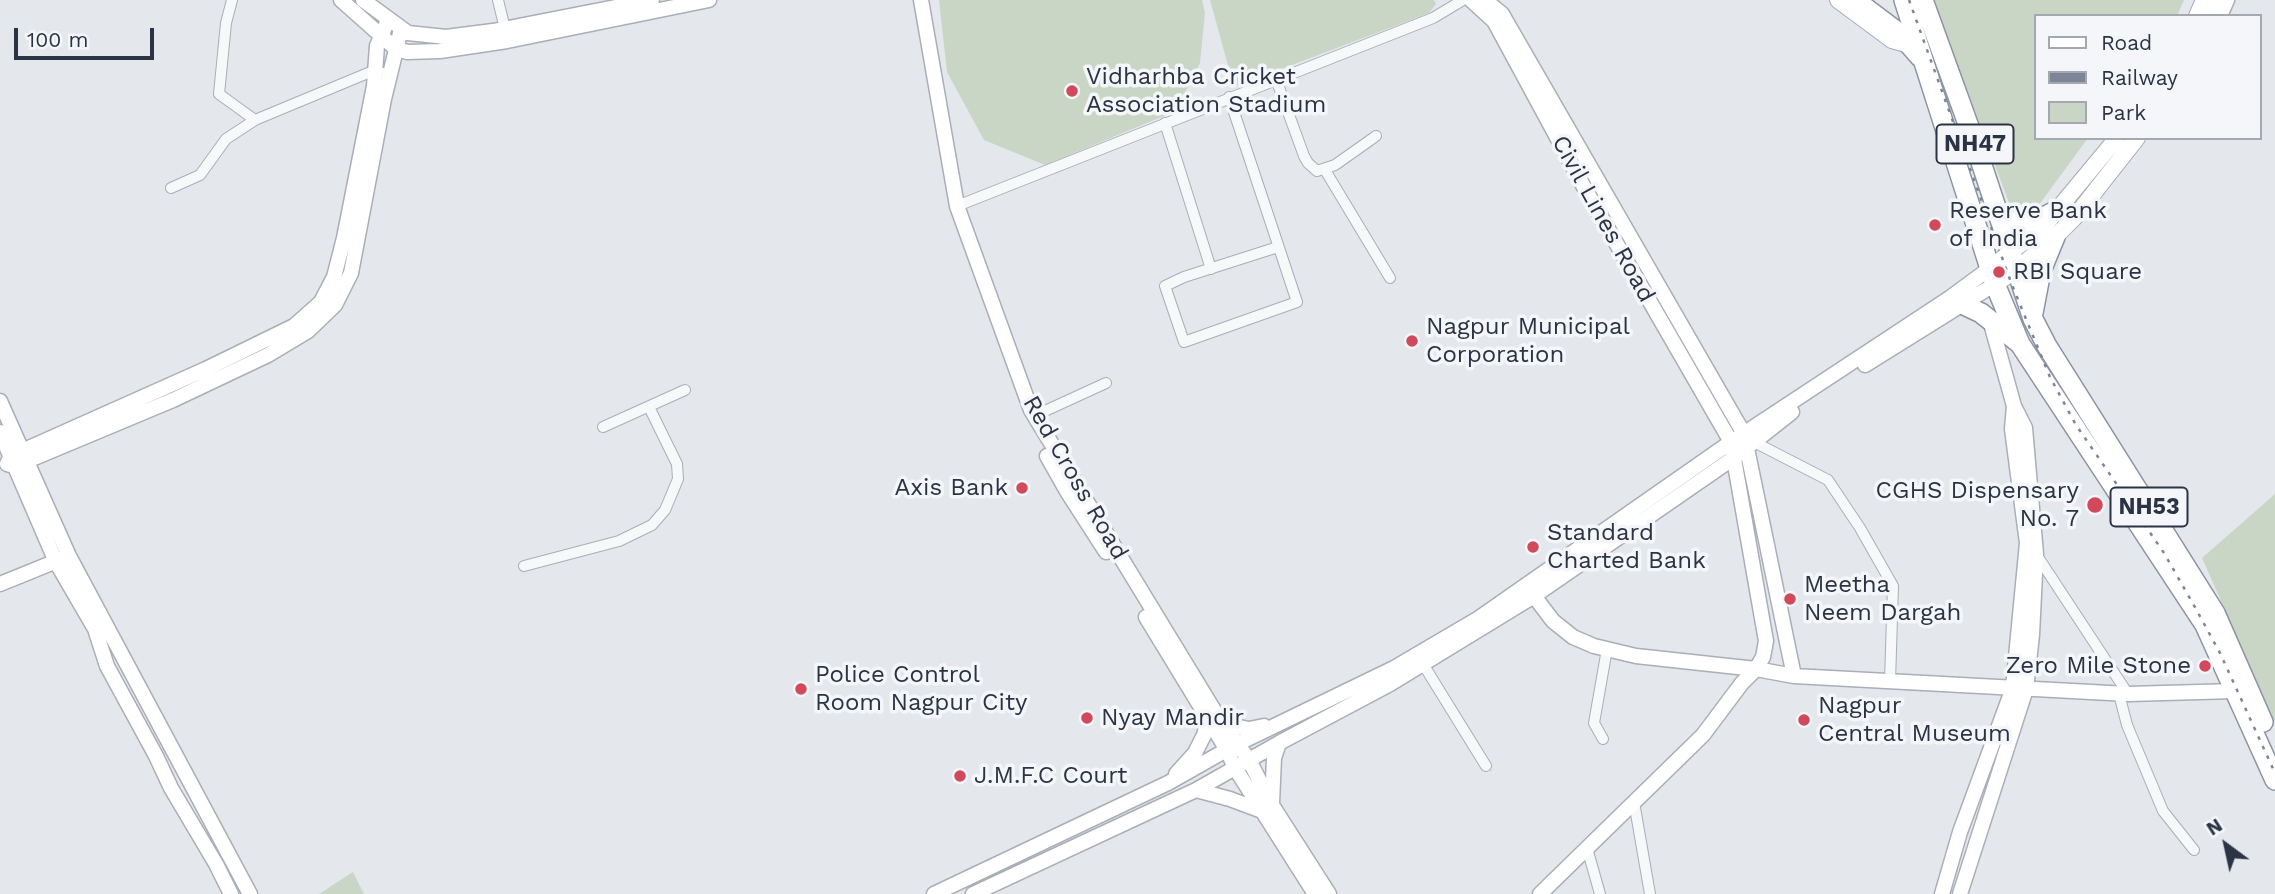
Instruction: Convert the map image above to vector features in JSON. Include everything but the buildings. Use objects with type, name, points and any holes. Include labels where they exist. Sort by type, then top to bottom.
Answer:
[{"type":"highway","points":[[1856,0],[1879,10],[1917,48]]},
{"type":"highway","points":[[1904,0],[1917,48]]},
{"type":"highway","points":[[1917,48],[1936,37],[1923,0]]},
{"type":"highway","name":"NH47","points":[[1936,37],[2013,261]]},
{"type":"highway","name":"NH47","points":[[1917,48],[1992,276]]},
{"type":"highway","points":[[2000,219],[2024,223],[2042,218],[2061,208]]},
{"type":"highway","points":[[2033,318],[2035,293],[2055,237]]},
{"type":"highway","name":"NH53","points":[[2013,261],[2033,318],[2047,346],[2215,613],[2275,748]]},
{"type":"highway","name":"NH53","points":[[1992,276],[2020,344],[2205,625],[2275,780]]},
{"type":"highway","points":[[1962,304],[1990,320],[2020,344]]},
{"type":"main road","points":[[1838,0],[1892,40],[1917,48]]},
{"type":"main road","points":[[2013,261],[2061,208],[2115,140]]},
{"type":"main road","points":[[1992,276],[2055,237],[2074,218],[2135,140]]},
{"type":"street","points":[[232,0],[226,23],[219,94],[254,120]]},
{"type":"street","points":[[341,0],[395,48],[407,52],[440,51],[559,31],[709,0]]},
{"type":"street","points":[[363,0],[408,33],[446,37],[505,29],[594,5],[652,0]]},
{"type":"street","points":[[498,0],[505,29]]},
{"type":"street","points":[[914,0],[948,191],[993,330],[1026,418],[1068,493],[1127,575]]},
{"type":"street","name":"Red Cross Road","points":[[921,0],[957,206],[1034,416],[1211,715],[1232,747],[1249,760],[1267,808],[1315,894]]},
{"type":"street","points":[[957,206],[1433,18],[1463,0]]},
{"type":"street","name":"Civil Lines Road","points":[[1471,0],[1494,21],[1585,190],[1742,445]]},
{"type":"street","points":[[1485,0],[1502,14],[1742,445],[1794,676]]},
{"type":"street","points":[[19,458],[294,326],[321,302],[334,277],[344,238],[375,72],[377,46],[388,20]]},
{"type":"street","points":[[19,458],[173,400],[268,355],[308,331],[335,306],[351,273],[384,99],[401,29]]},
{"type":"street","points":[[171,188],[200,175],[226,139],[254,120],[368,73],[391,73]]},
{"type":"street","points":[[1276,79],[1308,163],[1318,171],[1325,170],[1376,136]]},
{"type":"street","points":[[1229,97],[1297,302],[1184,342],[1165,286],[1278,247]]},
{"type":"street","points":[[1165,123],[1211,269]]},
{"type":"street","points":[[1325,170],[1390,278]]},
{"type":"street","points":[[973,894],[1196,790],[1423,664],[1534,596],[1951,297],[1992,276]]},
{"type":"street","points":[[934,894],[1168,783],[1232,747],[1394,668],[1479,618],[1798,408],[1962,304],[1992,276]]},
{"type":"street","points":[[1960,894],[2020,689],[2031,548],[2012,429],[2014,406],[1990,320]]},
{"type":"street","points":[[1034,416],[1106,383]]},
{"type":"street","points":[[603,427],[685,390]]},
{"type":"street","points":[[0,401],[19,458],[94,629],[107,666],[231,894]]},
{"type":"street","points":[[524,566],[619,541],[652,525],[665,510],[678,479],[677,464],[649,407]]},
{"type":"street","points":[[0,432],[19,458]]},
{"type":"street","points":[[1540,894],[1703,735],[1763,657],[1766,641],[1742,445]]},
{"type":"street","points":[[1742,445],[1828,480],[1860,528],[1893,586],[1890,681]]},
{"type":"street","points":[[2031,548],[2123,694],[2127,724],[2163,811],[2194,850]]},
{"type":"street","points":[[0,584],[62,559]]},
{"type":"street","points":[[62,559],[250,894]]},
{"type":"street","points":[[1534,596],[1562,630],[1573,638],[1607,649],[1656,659],[1756,669],[1794,676],[2020,689],[2123,694],[2235,691]]},
{"type":"street","points":[[1603,739],[1594,723],[1607,649]]},
{"type":"street","points":[[1423,664],[1486,766]]},
{"type":"street","points":[[1942,894],[1957,843],[2020,689]]},
{"type":"street","points":[[1168,783],[1195,753],[1211,715],[1229,725],[1250,729],[1283,723]]},
{"type":"street","points":[[1196,790],[1267,808],[1274,758],[1279,743]]},
{"type":"street","name":"Red Cross Road","points":[[1232,747],[1234,768],[1267,808],[1329,894]]},
{"type":"street","points":[[1634,802],[1650,894]]},
{"type":"street","points":[[1957,843],[1974,851]]},
{"type":"street","points":[[1587,848],[1600,894]]},
{"type":"green space","name":"Vidharhba Cricket Association Stadium","points":[[939,0],[1202,0],[1205,13],[1200,63],[1176,111],[1045,165],[984,140],[947,72]]},
{"type":"green space","points":[[1210,0],[1434,0],[1436,4],[1429,13],[1234,87]]},
{"type":"green space","points":[[1934,0],[2184,0],[2178,14],[2034,14],[2034,140],[2087,140],[2033,213],[2012,211]]},
{"type":"green space","points":[[2275,494],[2275,722],[2202,558]]},
{"type":"green space","points":[[353,872],[364,894],[319,894]]},
{"type":"railway","points":[[1909,0],[2012,285],[2050,377],[2076,425],[2164,553],[2196,609],[2220,653],[2275,773]]},
{"type":"place","name":"Vidharhba Cricket Association Stadium","points":[[1072,91]]},
{"type":"place","name":"Reserve Bank of India","points":[[1935,225]]},
{"type":"place","name":"RBI Square","points":[[1999,272]]},
{"type":"place","name":"Nagpur Municipal Corporation","points":[[1412,341]]},
{"type":"place","name":"Axis Bank","points":[[1022,488]]},
{"type":"place","name":"CGHS Dispensary No. 7","points":[[2095,505]]},
{"type":"place","name":"Standard Charted Bank","points":[[1533,547]]},
{"type":"place","name":"Meetha Neem Dargah","points":[[1790,599]]},
{"type":"place","name":"Zero Mile Stone","points":[[2205,666]]},
{"type":"place","name":"Police Control Room Nagpur City","points":[[801,689]]},
{"type":"place","name":"Nyay Mandir","points":[[1087,718]]},
{"type":"place","name":"Nagpur Central Museum","points":[[1804,720]]},
{"type":"place","name":"J.M.F.C Court","points":[[960,776]]}]
